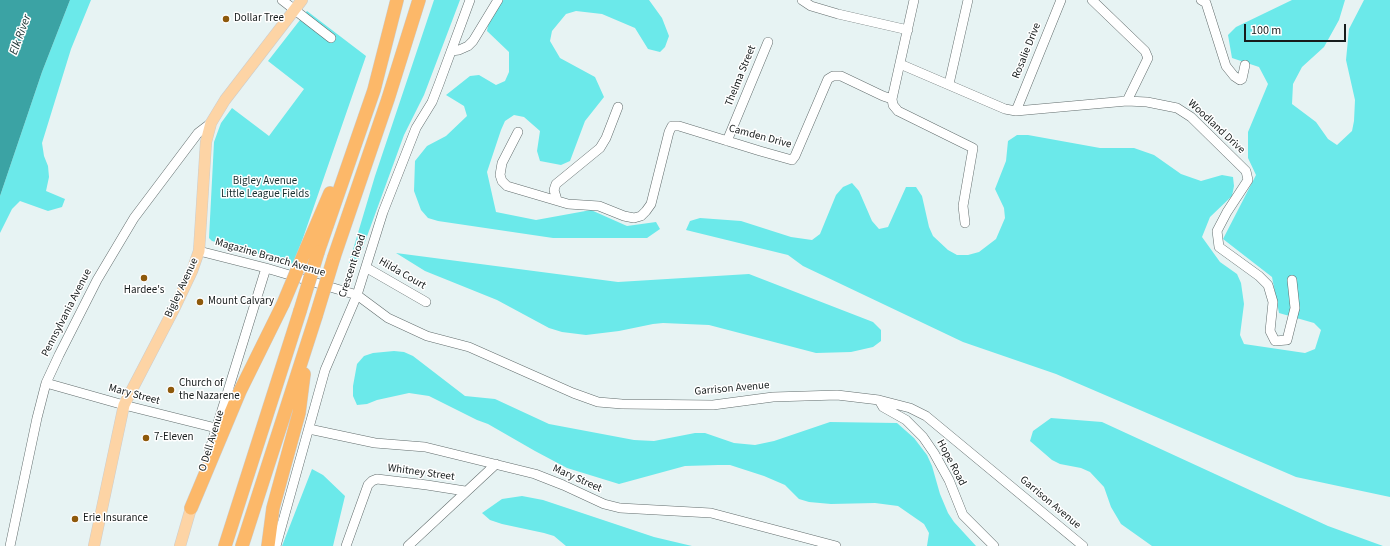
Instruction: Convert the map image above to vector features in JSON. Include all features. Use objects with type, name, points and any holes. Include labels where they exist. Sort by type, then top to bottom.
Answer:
[{"type":"highway","points":[[191,508],[240,391],[283,304],[312,250],[374,90],[397,0]]},
{"type":"highway","points":[[242,546],[334,257],[388,99],[419,0]]},
{"type":"highway","points":[[225,546],[300,311],[312,250]]},
{"type":"highway","points":[[268,546],[273,508],[299,413],[308,341]]},
{"type":"main road","name":"Bigley Avenue","points":[[94,546],[124,405],[178,300],[192,271],[199,250],[206,142],[211,123],[225,100],[302,0]]},
{"type":"main road","name":"O Dell Avenue","points":[[180,546],[191,508]]},
{"type":"street","points":[[282,0],[332,38]]},
{"type":"street","name":"Crescent Road","points":[[276,546],[325,370],[357,295],[386,205],[416,128],[432,102],[440,84],[470,0]]},
{"type":"street","points":[[451,51],[459,50],[468,46],[473,41],[498,0]]},
{"type":"street","points":[[802,0],[817,4],[838,14],[908,30]]},
{"type":"street","points":[[914,0],[892,99],[893,105],[898,111],[973,148],[963,206],[964,223]]},
{"type":"street","points":[[949,84],[968,0]]},
{"type":"street","name":"Rosalie Drive","points":[[1016,111],[1061,0]]},
{"type":"street","points":[[1092,0],[1145,51],[1148,58],[1127,101]]},
{"type":"street","points":[[1205,1],[1226,66],[1234,76],[1240,80],[1242,79],[1245,65]]},
{"type":"street","name":"Thelma Street","points":[[727,141],[768,42]]},
{"type":"street","name":"Woodland Drive","points":[[900,64],[1005,109],[1016,111],[1127,101],[1147,102],[1177,108],[1191,117],[1246,171],[1248,180],[1217,231],[1219,247],[1259,276],[1268,285],[1273,302],[1270,331],[1275,341],[1287,340],[1295,308],[1292,280]]},
{"type":"street","name":"Camden Drive","points":[[518,132],[502,163],[500,175],[502,181],[507,186],[568,204],[599,206],[624,216],[634,218],[641,216],[651,204],[672,126],[679,126],[792,160],[828,79],[833,76],[841,76],[892,99]]},
{"type":"street","points":[[556,200],[554,190],[556,184],[600,148],[606,138],[618,107]]},
{"type":"street","name":"Pennsylvania Avenue","points":[[10,546],[46,382],[97,280],[134,218],[198,133],[211,123]]},
{"type":"street","name":"Magazine Branch Avenue","points":[[199,250],[357,295]]},
{"type":"street","name":"O Dell Avenue","points":[[191,508],[266,268]]},
{"type":"street","name":"Hilda Court","points":[[366,268],[426,302]]},
{"type":"street","name":"Garrison Avenue","points":[[357,295],[388,318],[427,336],[468,347],[573,393],[598,402],[622,404],[713,405],[773,397],[836,395],[879,400],[910,408],[926,416],[1083,546]]},
{"type":"street","name":"Mary Street","points":[[46,382],[124,405],[216,428]]},
{"type":"street","name":"Hope Road","points":[[879,400],[883,407],[906,420],[923,437],[949,480],[963,515],[994,546]]},
{"type":"street","name":"Mary Street","points":[[309,429],[375,443],[425,447],[496,464],[535,474],[604,504],[620,508],[711,513],[836,546]]},
{"type":"street","points":[[408,546],[465,491],[496,464]]},
{"type":"street","name":"Whitney Street","points":[[346,546],[368,485],[372,481],[377,479],[465,491]]},
{"type":"green space","points":[[70,0],[91,0],[71,49],[42,143],[44,156],[48,166],[49,177],[46,191],[65,199],[62,207],[48,211],[20,201],[12,209],[0,233],[0,196],[42,72]]},
{"type":"green space","points":[[434,0],[460,0],[424,95],[404,135],[358,261],[349,263],[375,176]]},
{"type":"green space","points":[[493,0],[649,0],[662,18],[669,36],[665,47],[660,52],[648,49],[635,28],[602,14],[576,11],[566,14],[552,31],[550,41],[560,58],[595,77],[604,97],[585,121],[570,161],[561,165],[540,161],[537,151],[540,131],[524,117],[514,115],[505,121],[487,172],[496,212],[536,220],[591,210],[627,226],[656,222],[660,229],[647,238],[553,238],[438,221],[428,218],[421,210],[414,191],[415,161],[427,146],[446,136],[467,116],[464,106],[446,95],[470,76],[479,75],[496,85],[505,81],[509,72],[509,52],[487,31]]},
{"type":"green space","points":[[1292,0],[1345,0],[1339,20],[1324,47],[1302,67],[1293,84],[1292,104],[1316,122],[1328,139],[1337,145],[1352,131],[1354,121],[1355,100],[1346,60],[1349,29],[1364,0],[1390,0],[1390,497],[1296,477],[1056,374],[963,342],[803,266],[788,255],[686,230],[690,221],[700,218],[741,221],[791,237],[812,240],[820,234],[836,195],[843,187],[852,183],[859,191],[872,221],[879,229],[888,227],[906,187],[916,187],[922,196],[929,227],[933,236],[948,250],[957,255],[968,255],[979,252],[996,239],[1005,218],[1004,208],[995,189],[1006,161],[1008,141],[1017,135],[1028,135],[1100,148],[1134,148],[1154,155],[1181,174],[1201,181],[1222,175],[1233,177],[1234,186],[1232,196],[1210,217],[1202,237],[1220,262],[1237,274],[1241,283],[1244,304],[1240,335],[1244,344],[1305,353],[1315,349],[1321,330],[1314,323],[1279,313],[1272,277],[1223,239],[1256,175],[1248,158],[1248,132],[1268,84],[1259,67],[1232,58],[1228,35],[1236,27]]},
{"type":"green space","name":"Bigley Avenue Little League Fields","points":[[307,11],[366,56],[294,264],[212,241],[209,238],[214,142],[221,123],[232,108],[269,136],[304,89],[268,61]]},
{"type":"green space","points":[[396,253],[618,282],[749,274],[873,322],[881,330],[881,341],[873,347],[851,352],[816,353],[709,325],[663,323],[586,335],[562,332],[549,328],[497,300],[425,271]]},
{"type":"green space","points":[[394,351],[404,352],[413,356],[465,396],[495,399],[549,424],[634,440],[654,441],[695,433],[705,433],[734,443],[755,445],[774,441],[830,422],[897,423],[914,438],[927,455],[948,513],[954,522],[976,546],[927,546],[929,533],[924,524],[898,506],[875,503],[831,504],[809,502],[799,499],[785,485],[764,476],[730,465],[685,466],[619,484],[567,468],[488,424],[429,396],[409,393],[377,400],[367,404],[357,405],[353,396],[353,386],[357,364],[364,356],[373,353]]},
{"type":"green space","points":[[1051,418],[1102,422],[1328,526],[1383,546],[1152,546],[1121,524],[1111,507],[1104,487],[1090,472],[1081,468],[1060,464],[1052,460],[1030,441],[1033,431]]},
{"type":"green space","points":[[312,469],[323,475],[345,496],[333,546],[282,546]]},
{"type":"green space","points":[[522,496],[543,500],[654,537],[692,546],[566,546],[554,536],[502,524],[490,520],[482,513],[502,499]]},
{"type":"water","name":"Elk River","points":[[0,0],[70,0],[42,72],[0,196]]},
{"type":"place","name":"Dollar Tree","points":[[226,19]]},
{"type":"place","name":"Hardee's","points":[[144,278]]},
{"type":"place","name":"Mount Calvary","points":[[200,302]]},
{"type":"place","name":"Church of the Nazarene","points":[[171,390]]},
{"type":"place","name":"7-Eleven","points":[[146,438]]},
{"type":"place","name":"Erie Insurance","points":[[75,519]]}]
